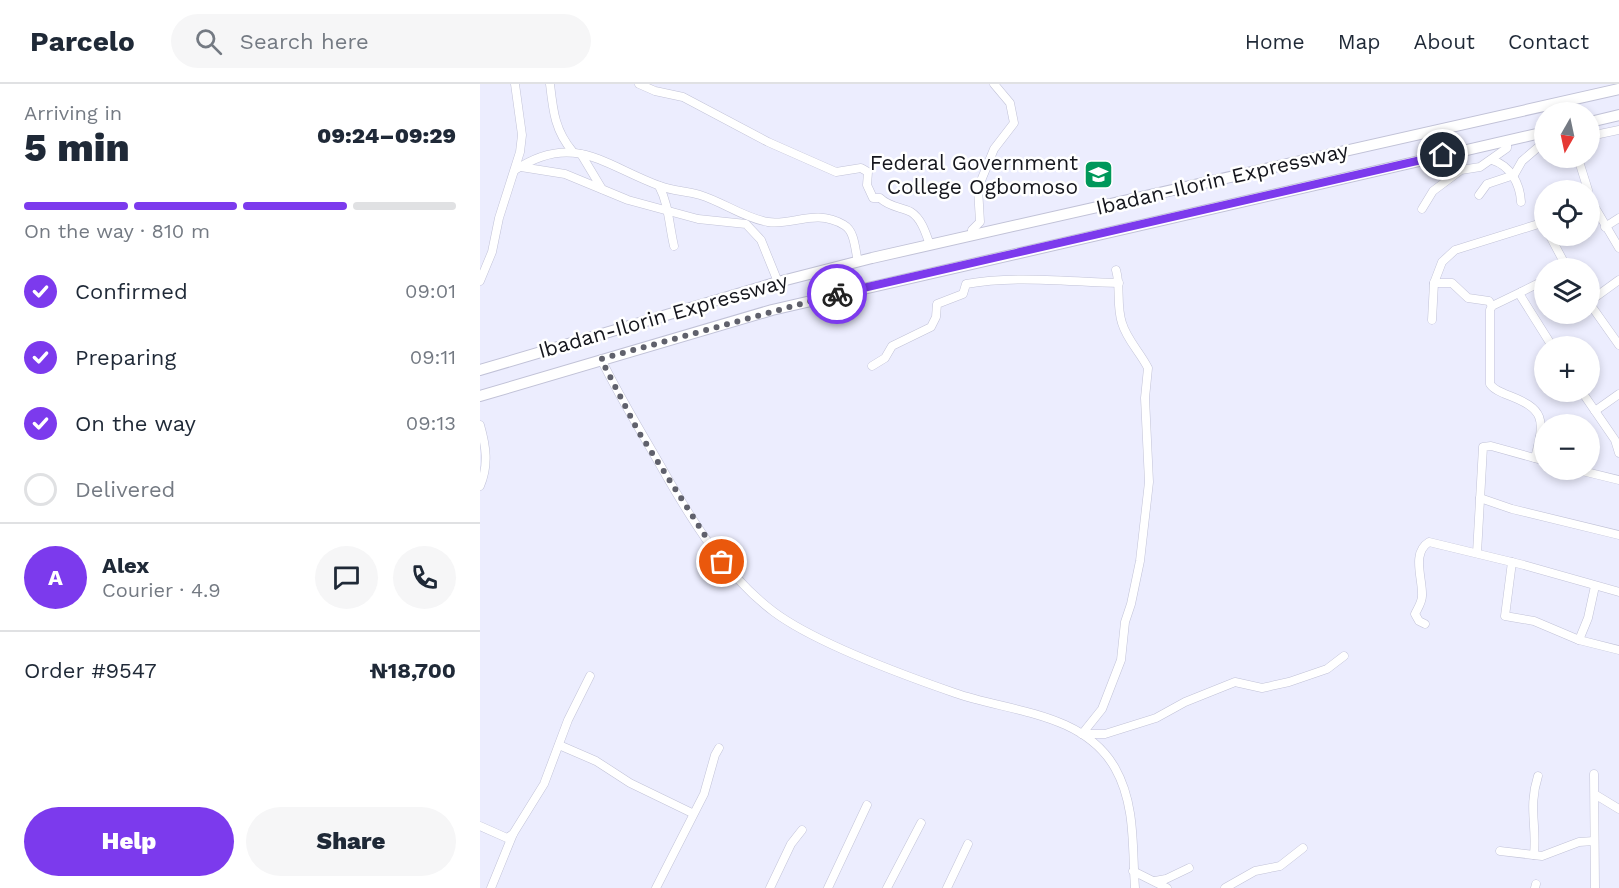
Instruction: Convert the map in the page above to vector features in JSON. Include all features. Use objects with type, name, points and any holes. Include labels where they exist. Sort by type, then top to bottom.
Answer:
[{"type":"highway","name":"Ibadan-Ilorin Expressway","points":[[480,370],[778,282],[858,262],[1619,89]]},
{"type":"highway","points":[[1600,120],[1619,115]]},
{"type":"highway","name":"Ibadan-Ilorin Expressway","points":[[480,396],[772,310],[1534,135]]},
{"type":"street","points":[[480,281],[492,252],[499,218],[517,168],[522,135],[515,84]]},
{"type":"street","points":[[550,84],[554,121],[562,139],[577,153],[602,189]]},
{"type":"street","points":[[639,84],[655,91],[683,97],[768,142],[836,172],[861,168],[868,172],[867,185],[873,198],[880,198],[884,203],[911,212],[921,223],[930,245]]},
{"type":"street","points":[[973,235],[972,231],[980,222],[978,188],[994,149],[1014,123],[1010,103],[994,84]]},
{"type":"street","points":[[1600,134],[1619,130]]},
{"type":"street","points":[[1422,209],[1432,191],[1461,171],[1480,167],[1492,160],[1507,148],[1508,141]]},
{"type":"street","points":[[1479,195],[1487,184],[1514,175],[1522,160],[1534,149]]},
{"type":"street","points":[[517,168],[558,152],[577,153],[627,169],[659,186],[698,194],[768,222],[831,219],[846,226],[851,232],[858,262]]},
{"type":"street","points":[[1492,160],[1499,162],[1514,175],[1521,202]]},
{"type":"street","points":[[1480,167],[1485,169],[1487,184]]},
{"type":"street","points":[[517,168],[565,174],[628,200],[698,219],[747,224],[761,240],[778,282]]},
{"type":"street","points":[[659,186],[669,211],[668,223],[674,246]]},
{"type":"street","points":[[1600,218],[1619,248]]},
{"type":"street","points":[[1605,227],[1619,218]]},
{"type":"street","points":[[1432,320],[1434,283],[1442,262],[1455,250],[1489,242],[1534,226]]},
{"type":"street","points":[[480,267],[492,252]]},
{"type":"street","points":[[1082,734],[1102,709],[1121,660],[1125,622],[1140,561],[1149,482],[1145,398],[1148,368],[1130,343],[1122,323],[1116,270]]},
{"type":"street","points":[[872,366],[885,358],[892,346],[931,327],[936,317],[937,304],[963,294],[966,284],[987,280],[1119,283]]},
{"type":"street","points":[[1600,295],[1619,280]]},
{"type":"street","points":[[1434,283],[1452,283],[1468,298],[1489,301],[1492,306],[1490,384],[1495,390],[1525,400],[1537,414]]},
{"type":"street","points":[[1492,306],[1534,286]]},
{"type":"street","points":[[1521,292],[1522,299],[1546,336]]},
{"type":"street","points":[[1600,317],[1618,342]]},
{"type":"street","points":[[601,359],[638,431],[707,539],[733,575],[774,612],[824,639],[897,671],[958,694],[1022,709],[1082,734],[1105,734],[1156,717],[1185,702],[1235,682],[1262,687],[1310,676],[1319,669],[1327,669],[1344,656]]},
{"type":"street","points":[[1595,411],[1619,394]]},
{"type":"street","points":[[1589,402],[1615,440],[1619,453]]},
{"type":"street","points":[[480,425],[485,445],[486,472],[480,486]]},
{"type":"street","points":[[1477,553],[1483,447],[1486,445],[1534,458]]},
{"type":"street","points":[[1600,474],[1618,477]]},
{"type":"street","points":[[1480,498],[1512,509],[1619,535]]},
{"type":"street","points":[[1425,624],[1419,621],[1415,614],[1422,596],[1419,555],[1422,547],[1433,542],[1619,592]]},
{"type":"street","points":[[1512,562],[1505,616],[1534,621],[1579,640],[1619,650]]},
{"type":"street","points":[[1579,640],[1588,618],[1595,586]]},
{"type":"street","points":[[491,888],[513,834],[536,802],[568,720],[590,676]]},
{"type":"street","points":[[1082,734],[1114,767],[1121,782],[1132,822],[1135,888]]},
{"type":"street","points":[[559,745],[597,761],[630,783],[692,813]]},
{"type":"street","points":[[656,888],[687,830],[692,813],[704,794],[714,755],[719,748]]},
{"type":"street","points":[[1594,774],[1596,795],[1595,888]]},
{"type":"street","points":[[1534,855],[1537,836],[1531,803],[1538,776]]},
{"type":"street","points":[[1596,795],[1619,809]]},
{"type":"street","points":[[828,888],[867,805]]},
{"type":"street","points":[[887,888],[921,823]]},
{"type":"street","points":[[480,826],[507,838],[513,834]]},
{"type":"street","points":[[770,888],[791,844],[802,830]]},
{"type":"street","points":[[1500,852],[1542,856],[1579,842],[1594,841]]},
{"type":"street","points":[[947,888],[968,844]]},
{"type":"street","points":[[1225,888],[1255,871],[1280,866],[1303,848]]},
{"type":"street","points":[[1155,881],[1166,879],[1189,868]]},
{"type":"street","points":[[1133,871],[1167,888]]},
{"type":"way so far","points":[[722,562],[638,431],[601,359],[772,310],[837,294]]},
{"type":"place","name":"Federal Government College Ogbomoso","points":[[1099,175]]},
{"type":"route","points":[[837,294],[1443,155]]}]
